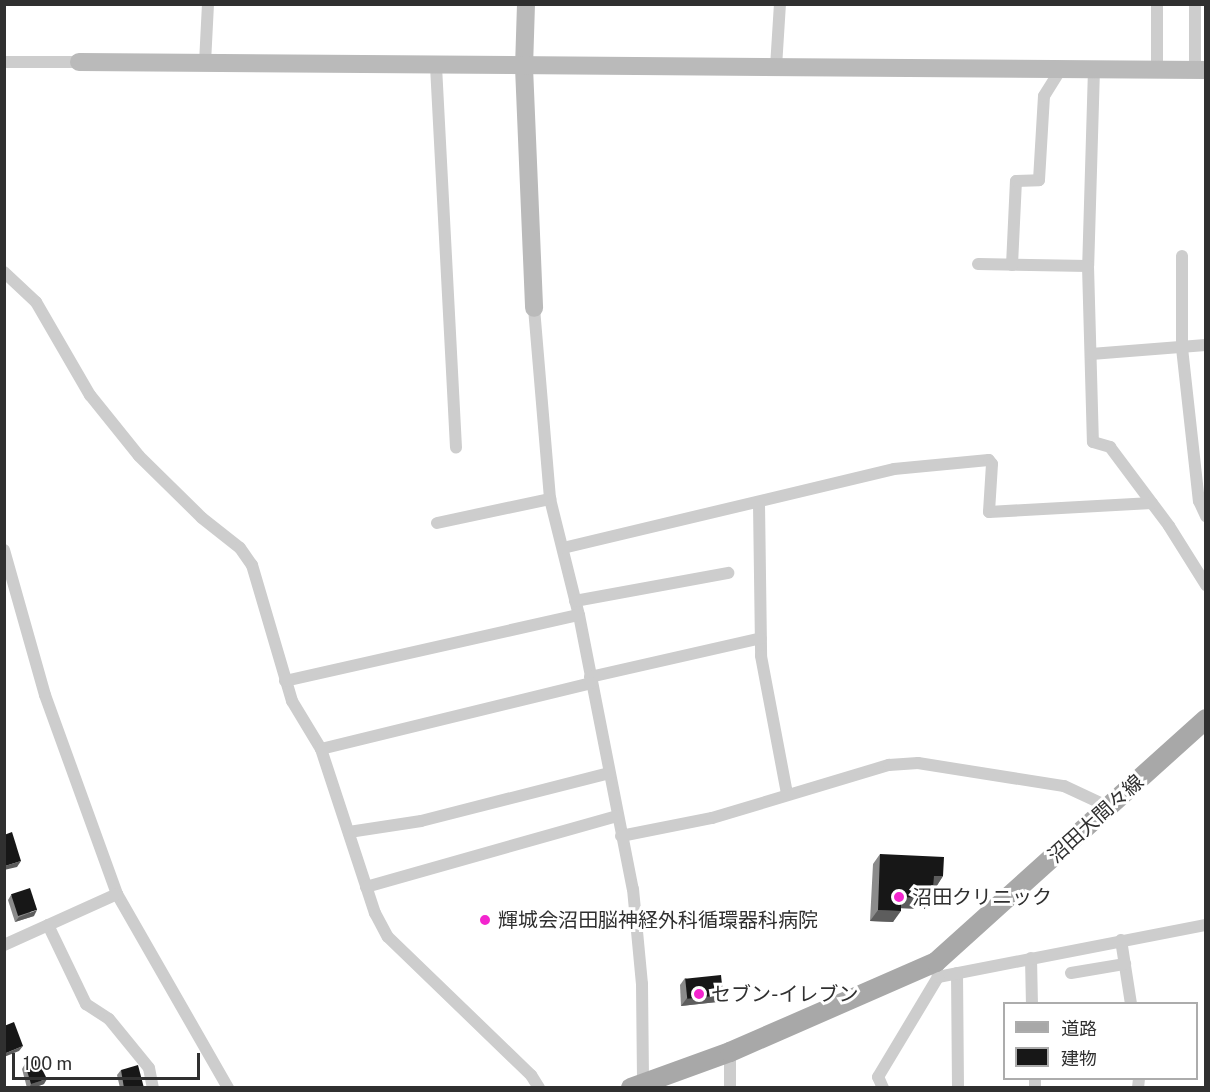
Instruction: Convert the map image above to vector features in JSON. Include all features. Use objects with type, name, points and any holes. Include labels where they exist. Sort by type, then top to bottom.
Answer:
[{"type":"main road","name":"沼田大間々線","points":[[636,1086],[730,1052],[937,969],[1206,719]]},
{"type":"street","points":[[205,63],[208,4]]},
{"type":"street","points":[[526,4],[524,67],[534,308],[550,499],[579,615],[633,889],[642,984],[636,1086]]},
{"type":"street","points":[[776,67],[780,4]]},
{"type":"street","points":[[1157,4],[1157,69]]},
{"type":"street","points":[[4,62],[1200,70],[1195,4]]},
{"type":"street","points":[[436,66],[456,447]]},
{"type":"street","points":[[1012,265],[1016,181],[1039,180],[1044,96],[1061,69]]},
{"type":"street","points":[[1094,69],[1088,266],[1093,442],[1110,447],[1152,503],[1206,585]]},
{"type":"street","points":[[1182,256],[1182,348],[1199,501],[1206,516]]},
{"type":"street","points":[[978,264],[1088,266]]},
{"type":"street","points":[[4,272],[36,302],[90,395],[139,456],[246,556],[259,582],[292,701],[321,749],[366,887],[388,937],[531,1075],[539,1088]]},
{"type":"street","points":[[1091,354],[1206,345]]},
{"type":"street","points":[[787,794],[761,656],[759,504],[761,499],[894,469],[989,460],[989,512],[1152,503]]},
{"type":"street","points":[[436,523],[550,499]]},
{"type":"street","points":[[563,548],[759,504]]},
{"type":"street","points":[[4,550],[45,694],[117,894],[228,1088]]},
{"type":"street","points":[[575,601],[728,573]]},
{"type":"street","points":[[285,681],[579,615]]},
{"type":"street","points":[[321,749],[761,638]]},
{"type":"street","points":[[621,836],[712,818],[889,765],[918,764],[1064,786],[1109,807]]},
{"type":"street","points":[[349,832],[422,820],[609,773]]},
{"type":"street","points":[[366,887],[617,816]]},
{"type":"street","points":[[4,945],[117,894]]},
{"type":"street","points":[[48,925],[86,1004],[116,1027],[148,1068],[153,1088]]},
{"type":"street","points":[[878,1084],[937,969],[957,973],[1206,925]]},
{"type":"street","points":[[1121,940],[1131,1002]]},
{"type":"street","points":[[1031,958],[1032,1002]]},
{"type":"street","points":[[1071,973],[1125,964]]},
{"type":"street","points":[[957,973],[958,1088]]},
{"type":"street","points":[[730,1052],[730,1088]]},
{"type":"building","points":[[12,832],[21,861],[5,866],[4,835]]},
{"type":"building","name":"沼田クリニック","points":[[880,854],[944,857],[943,876],[934,876],[932,899],[901,897],[901,911],[878,910]]},
{"type":"building","points":[[30,888],[37,910],[18,916],[11,894]]},
{"type":"building","points":[[721,975],[723,995],[687,999],[685,979]]},
{"type":"building","points":[[14,1022],[23,1046],[6,1053],[4,1026]]},
{"type":"building","points":[[37,1059],[47,1079],[31,1084],[25,1064]]},
{"type":"building","points":[[138,1065],[144,1088],[124,1088],[121,1070]]},
{"type":"place","name":"沼田クリニック","points":[[899,897]]},
{"type":"place","name":"輝城会沼田脳神経外科循環器科病院","points":[[485,920]]},
{"type":"place","name":"セブン-イレブン","points":[[699,994]]}]
